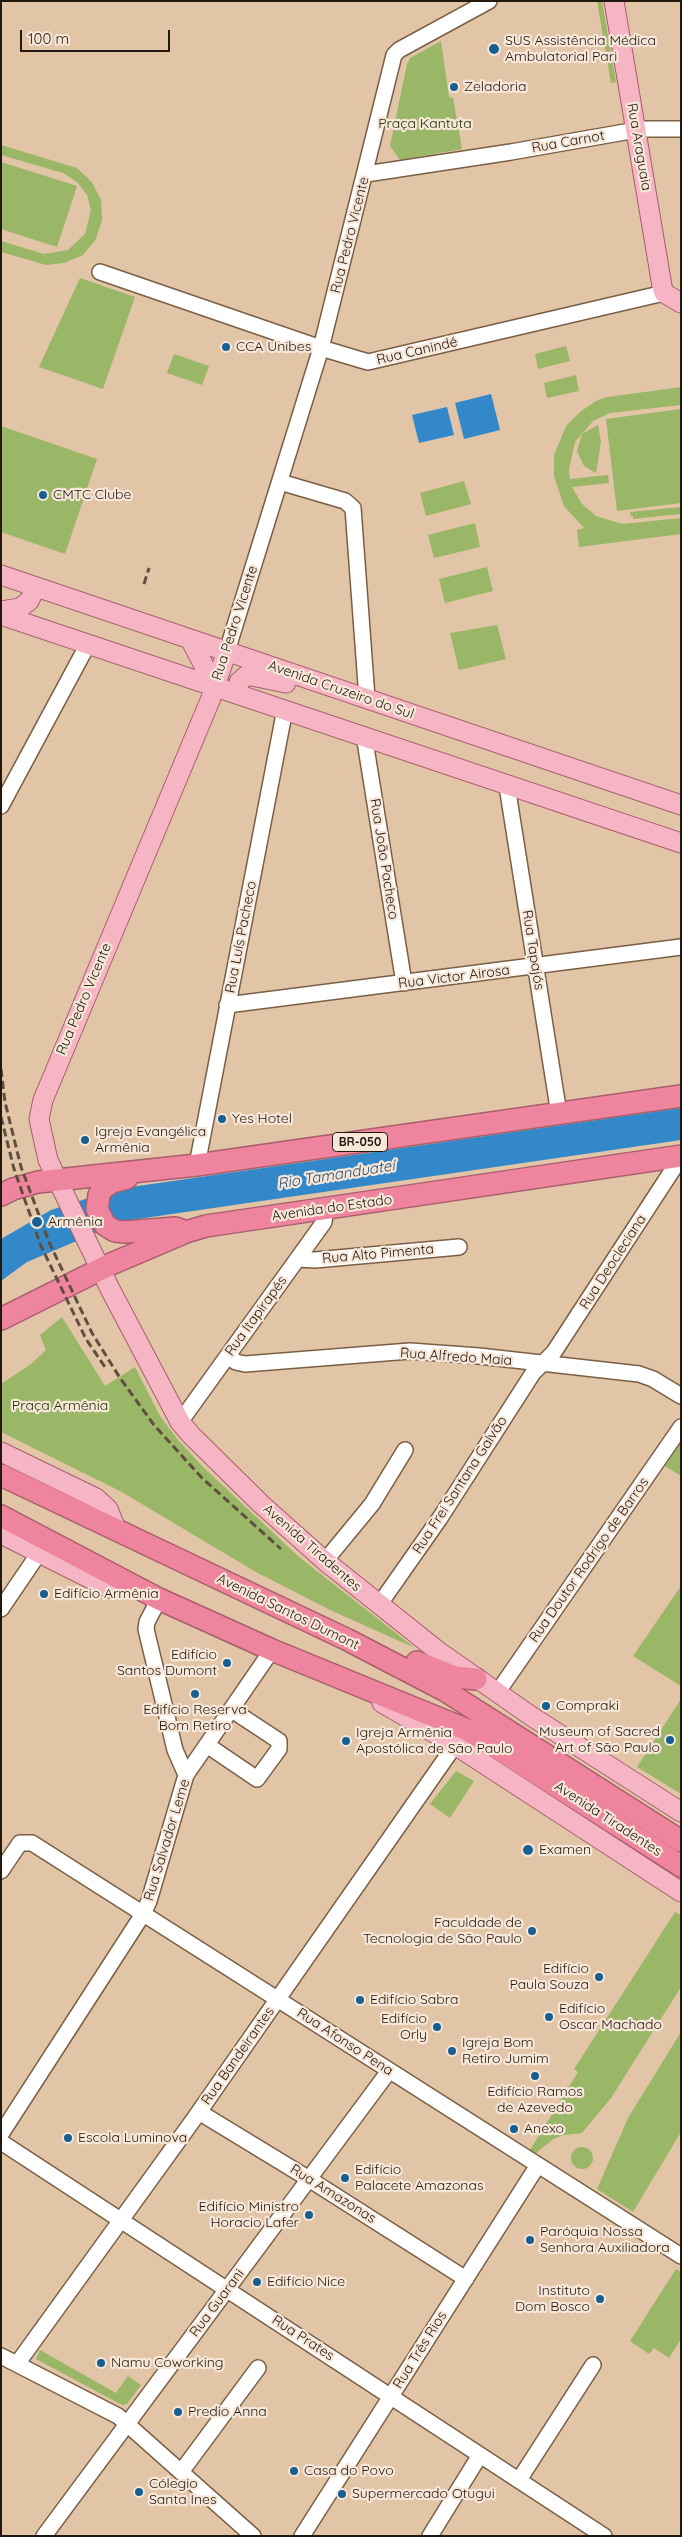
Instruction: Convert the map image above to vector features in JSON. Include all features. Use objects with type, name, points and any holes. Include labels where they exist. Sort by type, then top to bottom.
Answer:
[{"type":"highway","name":"BR-050","points":[[1,1195],[13,1189],[38,1182],[62,1189],[141,1171],[681,1096]]},
{"type":"highway","name":"Avenida do Estado","points":[[1,1319],[186,1232],[206,1226],[681,1157]]},
{"type":"highway","points":[[141,1171],[138,1176],[112,1182],[102,1190],[99,1195],[98,1213],[105,1225],[111,1229],[125,1232],[175,1228],[186,1232]]},
{"type":"highway","name":"Avenida Santos Dumont","points":[[1,1475],[348,1640],[363,1640],[461,1679]]},
{"type":"highway","points":[[1,1516],[134,1587],[272,1650],[368,1688],[456,1735],[461,1679]]},
{"type":"highway","name":"Avenida Tiradentes","points":[[461,1679],[681,1841]]},
{"type":"highway","name":"Avenida Tiradentes","points":[[456,1735],[681,1866]]},
{"type":"main road","name":"Rua Araguaia","points":[[614,1],[664,293]]},
{"type":"main road","points":[[664,293],[681,303]]},
{"type":"main road","name":"Avenida Cruzeiro do Sul","points":[[1,575],[681,805]]},
{"type":"main road","points":[[1,610],[20,608],[29,601],[36,587]]},
{"type":"main road","points":[[1,615],[364,735],[507,786],[681,843]]},
{"type":"main road","points":[[190,639],[215,687]]},
{"type":"main road","name":"Rua Pedro Vicente","points":[[62,1189],[48,1160],[40,1130],[39,1119],[43,1100],[215,687],[227,651]]},
{"type":"main road","points":[[237,694],[239,682],[247,674],[305,688],[321,683]]},
{"type":"main road","name":"Avenida Tiradentes","points":[[62,1189],[101,1271],[180,1422],[191,1436],[261,1504],[461,1679],[497,1693],[681,1812]]},
{"type":"main road","points":[[1,1452],[96,1498],[108,1509],[117,1531]]},
{"type":"main road","points":[[1,1534],[109,1588],[134,1587]]},
{"type":"main road","name":"Avenida Tiradentes","points":[[456,1735],[681,1892]]},
{"type":"street","name":"Rua Pedro Vicente","points":[[227,651],[321,348],[366,174],[392,60],[399,50],[489,1]]},
{"type":"street","name":"Rua Carnot","points":[[366,174],[636,130],[657,128],[681,129]]},
{"type":"street","name":"Rua Canindé","points":[[100,272],[321,348],[360,360],[376,361],[664,293]]},
{"type":"street","points":[[280,482],[345,500],[353,508],[367,698]]},
{"type":"street","points":[[1,806],[88,644]]},
{"type":"street","name":"Rua Luís Pacheco","points":[[197,1164],[285,709]]},
{"type":"street","name":"Rua João Pacheco","points":[[364,735],[404,983]]},
{"type":"street","name":"Rua Tapajós","points":[[507,786],[559,1114]]},
{"type":"street","name":"Rua Victor Airosa","points":[[228,1005],[681,946]]},
{"type":"street","name":"Rua Deocleciana","points":[[542,1364],[554,1352],[681,1157]]},
{"type":"street","name":"Rua Itapirapés","points":[[180,1422],[324,1222],[326,1208]]},
{"type":"street","name":"Rua Alto Pimenta","points":[[298,1259],[315,1260],[458,1247]]},
{"type":"street","name":"Rua Alfredo Maia","points":[[228,1356],[236,1362],[246,1364],[410,1351],[479,1356],[639,1374],[653,1379],[681,1396]]},
{"type":"street","name":"Rua Frei Santana Galvão","points":[[379,1606],[542,1364]]},
{"type":"street","name":"Rua Doutor Rodrigo de Barros","points":[[497,1693],[681,1427]]},
{"type":"street","points":[[325,1561],[372,1504],[406,1450]]},
{"type":"street","points":[[1,1609],[39,1553]]},
{"type":"street","points":[[159,1599],[147,1622],[146,1629],[176,1750],[186,1776]]},
{"type":"street","name":"Rua Salvador Leme","points":[[1,2134],[143,1914],[149,1901],[186,1776],[272,1650]]},
{"type":"street","points":[[207,1745],[257,1779],[279,1749],[279,1741],[232,1710]]},
{"type":"street","name":"Rua Bandeirantes","points":[[17,2364],[122,2220],[278,1999],[456,1735]]},
{"type":"street","name":"Rua Afonso Pena","points":[[1,1871],[17,1846],[24,1842],[32,1843],[681,2256]]},
{"type":"street","name":"Rua Guarani","points":[[44,2536],[389,2071]]},
{"type":"street","name":"Rua Amazonas","points":[[198,2112],[309,2179],[466,2279]]},
{"type":"street","name":"Rua Prates","points":[[1,2142],[604,2536]]},
{"type":"street","name":"Rua Três Rios","points":[[302,2536],[538,2165]]},
{"type":"street","points":[[1,2356],[118,2416],[253,2536]]},
{"type":"street","points":[[519,2480],[593,2364]]},
{"type":"street","points":[[181,2472],[258,2368]]},
{"type":"street","points":[[430,2536],[480,2455]]},
{"type":"green space","points":[[597,1],[602,1],[616,82],[611,83]]},
{"type":"green space","name":"Praça Kantuta","points":[[441,41],[449,97],[453,98],[462,149],[400,160],[390,146],[407,64],[410,58]]},
{"type":"green space","points":[[1,145],[77,168],[92,182],[101,200],[102,220],[96,239],[83,255],[64,263],[46,265],[1,252],[1,241],[44,254],[68,250],[85,234],[91,210],[87,195],[77,182],[63,173],[1,155]]},
{"type":"green space","points":[[1,162],[77,186],[57,247],[1,229]]},
{"type":"green space","points":[[80,278],[135,297],[103,389],[39,367]]},
{"type":"green space","points":[[566,346],[570,361],[538,369],[535,354]]},
{"type":"green space","points":[[174,354],[209,366],[202,385],[167,373]]},
{"type":"green space","points":[[576,375],[579,391],[547,398],[544,383]]},
{"type":"green space","points":[[681,387],[681,405],[610,413],[593,421],[575,442],[569,469],[570,479],[608,475],[609,483],[572,487],[582,504],[596,516],[622,524],[681,518],[681,534],[579,547],[577,530],[584,528],[564,506],[554,476],[554,455],[566,426],[581,411],[598,400]]},
{"type":"green space","points":[[681,409],[681,503],[617,511],[606,419]]},
{"type":"green space","points":[[598,425],[601,442],[596,473],[584,466],[577,451],[582,434]]},
{"type":"green space","name":"CMTC Clube","points":[[1,426],[97,459],[65,554],[1,532]]},
{"type":"green space","points":[[464,481],[471,504],[426,516],[420,493]]},
{"type":"green space","points":[[681,507],[681,514],[633,519],[630,512]]},
{"type":"green space","points":[[475,523],[480,547],[434,558],[428,535]]},
{"type":"green space","points":[[487,567],[493,591],[445,603],[439,579]]},
{"type":"green space","points":[[497,625],[506,659],[459,670],[450,633]]},
{"type":"green space","name":"Praça Armênia","points":[[62,1317],[105,1386],[135,1367],[160,1416],[178,1440],[203,1467],[299,1557],[415,1648],[330,1610],[256,1572],[120,1491],[1,1432],[1,1384],[31,1364],[46,1350],[40,1335]]},
{"type":"green space","points":[[681,1442],[681,1476],[665,1466]]},
{"type":"green space","points":[[681,1586],[681,1686],[633,1656]]},
{"type":"green space","points":[[681,1699],[681,1794],[637,1767]]},
{"type":"green space","points":[[456,1771],[474,1781],[450,1818],[430,1804]]},
{"type":"green space","points":[[675,1912],[681,1915],[681,1987],[611,2098],[582,2133],[563,2135],[552,2140],[536,2153],[530,2150],[578,2072],[574,2069]]},
{"type":"green space","points":[[681,2032],[681,2132],[633,2212],[597,2189],[628,2118]]},
{"type":"green space","points":[[582,2147],[590,2150],[593,2158],[590,2166],[582,2169],[574,2166],[571,2158],[574,2150]]},
{"type":"green space","points":[[676,2269],[681,2272],[681,2339],[669,2358],[654,2348],[649,2354],[630,2341]]},
{"type":"green space","points":[[40,2350],[116,2393],[128,2376],[141,2385],[127,2404],[122,2405],[36,2359]]},
{"type":"water","points":[[491,394],[500,430],[464,439],[455,403]]},
{"type":"water","points":[[447,407],[454,435],[419,443],[412,415]]},
{"type":"water","name":"Rio Tamanduateí","points":[[681,1108],[681,1140],[124,1221],[27,1262],[1,1281],[1,1239],[51,1210],[117,1189]]},
{"type":"railway","points":[[144,584],[149,568]]},
{"type":"railway","points":[[1,1069],[5,1102],[21,1167],[49,1242],[92,1333],[120,1378],[154,1425],[202,1478],[281,1549]]},
{"type":"railway","points":[[1,1117],[14,1169],[41,1246],[86,1339],[107,1370]]},
{"type":"place","name":"SUS Assistência Médica Ambulatorial Pari","points":[[494,49]]},
{"type":"place","name":"Zeladoria","points":[[454,87]]},
{"type":"place","name":"CCA Unibes","points":[[226,347]]},
{"type":"place","name":"CMTC Clube","points":[[43,495]]},
{"type":"place","name":"Yes Hotel","points":[[222,1119]]},
{"type":"place","name":"Igreja Evangélica Armênia","points":[[85,1140]]},
{"type":"place","name":"Armênia","points":[[37,1222]]},
{"type":"place","name":"Edifício Armênia","points":[[44,1594]]},
{"type":"place","name":"Edifício Santos Dumont","points":[[227,1663]]},
{"type":"place","name":"Edifício Reserva Bom Retiro","points":[[195,1694]]},
{"type":"place","name":"Compraki","points":[[546,1706]]},
{"type":"place","name":"Museum of Sacred Art of São Paulo","points":[[670,1740]]},
{"type":"place","name":"Igreja Armênia Apostólica de São Paulo","points":[[346,1741]]},
{"type":"place","name":"Examen","points":[[528,1850]]},
{"type":"place","name":"Faculdade de Tecnologia de São Paulo","points":[[532,1931]]},
{"type":"place","name":"Edifício Paula Souza","points":[[599,1977]]},
{"type":"place","name":"Edifício Sabra","points":[[360,2000]]},
{"type":"place","name":"Edifício Oscar Machado","points":[[549,2017]]},
{"type":"place","name":"Edifício Orly","points":[[437,2027]]},
{"type":"place","name":"Igreja Bom Retiro Jumim","points":[[452,2051]]},
{"type":"place","name":"Edifício Ramos de Azevedo","points":[[535,2076]]},
{"type":"place","name":"Anexo","points":[[514,2129]]},
{"type":"place","name":"Escola Luminova","points":[[68,2138]]},
{"type":"place","name":"Edifício Palacete Amazonas","points":[[345,2178]]},
{"type":"place","name":"Edifício Ministro Horacio Lafer","points":[[309,2215]]},
{"type":"place","name":"Paróquia Nossa Senhora Auxiliadora","points":[[530,2240]]},
{"type":"place","name":"Edifício Nice","points":[[257,2282]]},
{"type":"place","name":"Instituto Dom Bosco","points":[[600,2299]]},
{"type":"place","name":"Namu Coworking","points":[[101,2363]]},
{"type":"place","name":"Predio Anna","points":[[178,2412]]},
{"type":"place","name":"Casa do Povo","points":[[294,2471]]},
{"type":"place","name":"Cólegio Santa Ines","points":[[139,2492]]},
{"type":"place","name":"Supermercado Otugui","points":[[342,2494]]}]
